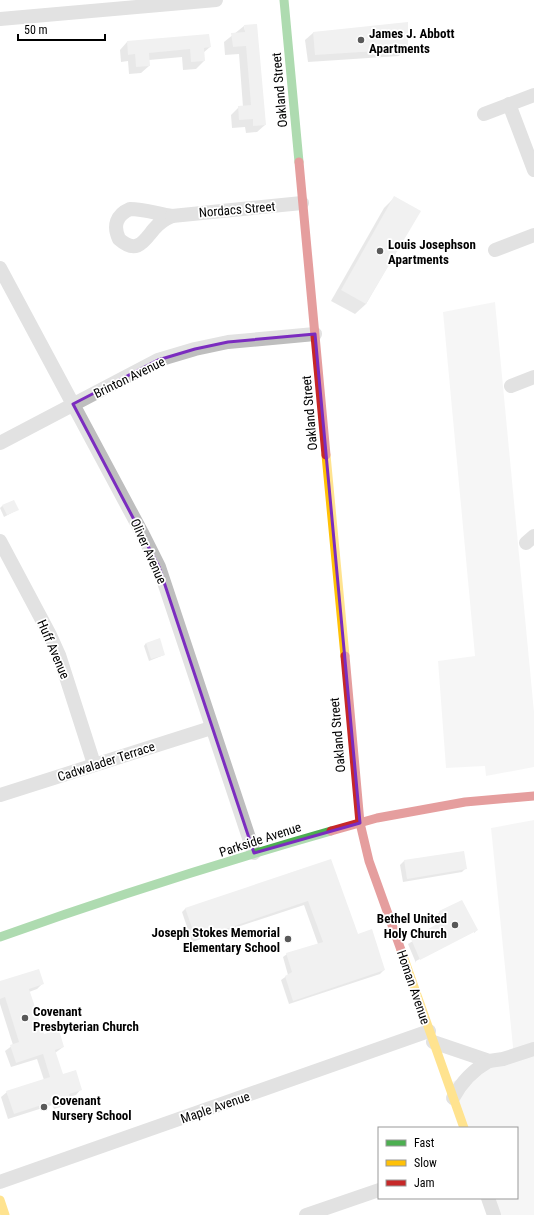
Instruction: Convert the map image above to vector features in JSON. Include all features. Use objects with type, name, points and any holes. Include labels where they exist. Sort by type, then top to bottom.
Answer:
[{"type":"street","points":[[0,19],[216,0]]},
{"type":"street","name":"Oakland Street","points":[[284,0],[360,823]]},
{"type":"street","points":[[484,114],[534,94]]},
{"type":"street","points":[[508,104],[534,170]]},
{"type":"street","name":"Nordacs Street","points":[[172,216],[302,203]]},
{"type":"street","points":[[495,250],[534,235]]},
{"type":"street","name":"Oliver Avenue","points":[[0,268],[159,567],[211,728],[254,853]]},
{"type":"street","name":"Brinton Avenue","points":[[0,443],[158,360],[195,349],[228,342],[315,334]]},
{"type":"street","points":[[511,386],[534,377]]},
{"type":"street","name":"Huff Avenue","points":[[0,541],[59,654],[94,764]]},
{"type":"street","name":"Cadwalader Terrace","points":[[0,795],[211,728]]},
{"type":"street","name":"Parkside Avenue","points":[[0,937],[61,915],[254,853],[360,823],[415,810],[461,803],[534,796]]},
{"type":"street","name":"Homan Avenue","points":[[360,823],[369,861],[464,1127]]},
{"type":"street","points":[[431,1036],[489,1060],[503,1059],[534,1049]]},
{"type":"street","name":"Maple Avenue","points":[[0,1182],[431,1036]]},
{"type":"street","points":[[453,1098],[466,1078],[489,1060]]},
{"type":"street","points":[[306,1215],[378,1190]]},
{"type":"street","points":[[488,1199],[494,1215]]},
{"type":"street","points":[[0,1200],[5,1215]]},
{"type":"highlighted area","points":[[315,334],[360,823],[254,853],[159,567],[73,404],[158,360],[195,349],[228,342]]},
{"type":"shaded area","points":[[495,302],[534,712],[534,767],[486,776],[485,766],[446,768],[438,661],[475,656],[443,312]]},
{"type":"shaded area","points":[[534,820],[534,1215],[491,1215],[485,1199],[518,1199],[518,1127],[462,1127],[447,1084],[514,1057],[491,828]]},
{"type":"building","name":"James J. Abbott Apartments","points":[[408,22],[408,49],[315,55],[313,32]]},
{"type":"building","points":[[257,24],[266,125],[253,126],[253,119],[239,120],[238,106],[251,105],[246,46],[233,47],[231,33],[245,32],[244,25]]},
{"type":"building","points":[[209,34],[211,47],[204,48],[205,61],[191,62],[190,49],[149,53],[150,66],[136,67],[135,54],[128,55],[127,41]]},
{"type":"building","name":"Louis Josephson Apartments","points":[[394,196],[421,211],[366,304],[341,290]]},
{"type":"building","points":[[14,500],[19,510],[7,515],[2,505]]},
{"type":"building","points":[[160,638],[165,655],[151,659],[146,643]]},
{"type":"building","points":[[464,851],[467,869],[407,879],[404,860]]},
{"type":"building","name":"Joseph Stokes Memorial Elementary School","points":[[331,859],[358,934],[372,929],[385,970],[293,1001],[285,976],[292,972],[286,953],[323,942],[308,901],[196,939],[185,908]]},
{"type":"building","name":"Bethel United Holy Church","points":[[462,900],[478,930],[420,960],[411,939],[444,920],[439,911]]},
{"type":"building","points":[[39,969],[44,984],[29,989],[44,1034],[59,1030],[64,1047],[55,1050],[63,1074],[76,1070],[82,1090],[69,1094],[71,1101],[59,1105],[57,1100],[14,1114],[6,1091],[50,1077],[43,1054],[16,1063],[10,1045],[19,1042],[5,997],[0,999],[0,981]]},
{"type":"traffic: fast","points":[[284,0],[299,162]]},
{"type":"traffic: fast","points":[[0,937],[164,881],[331,831]]},
{"type":"traffic: slow","points":[[326,455],[345,656]]},
{"type":"traffic: slow","points":[[401,950],[464,1127]]},
{"type":"traffic: slow","points":[[0,1200],[5,1215]]},
{"type":"traffic: jam","points":[[299,162],[326,455]]},
{"type":"traffic: jam","points":[[345,656],[360,823],[369,861],[401,950]]},
{"type":"traffic: jam","points":[[331,831],[377,818],[465,802],[534,796]]},
{"type":"place","name":"James J. Abbott Apartments","points":[[361,40]]},
{"type":"place","name":"Louis Josephson Apartments","points":[[380,251]]},
{"type":"place","name":"Bethel United Holy Church","points":[[455,925]]},
{"type":"place","name":"Joseph Stokes Memorial Elementary School","points":[[288,939]]},
{"type":"place","name":"Covenant Presbyterian Church","points":[[25,1018]]},
{"type":"place","name":"Covenant Nursery School","points":[[44,1107]]}]
